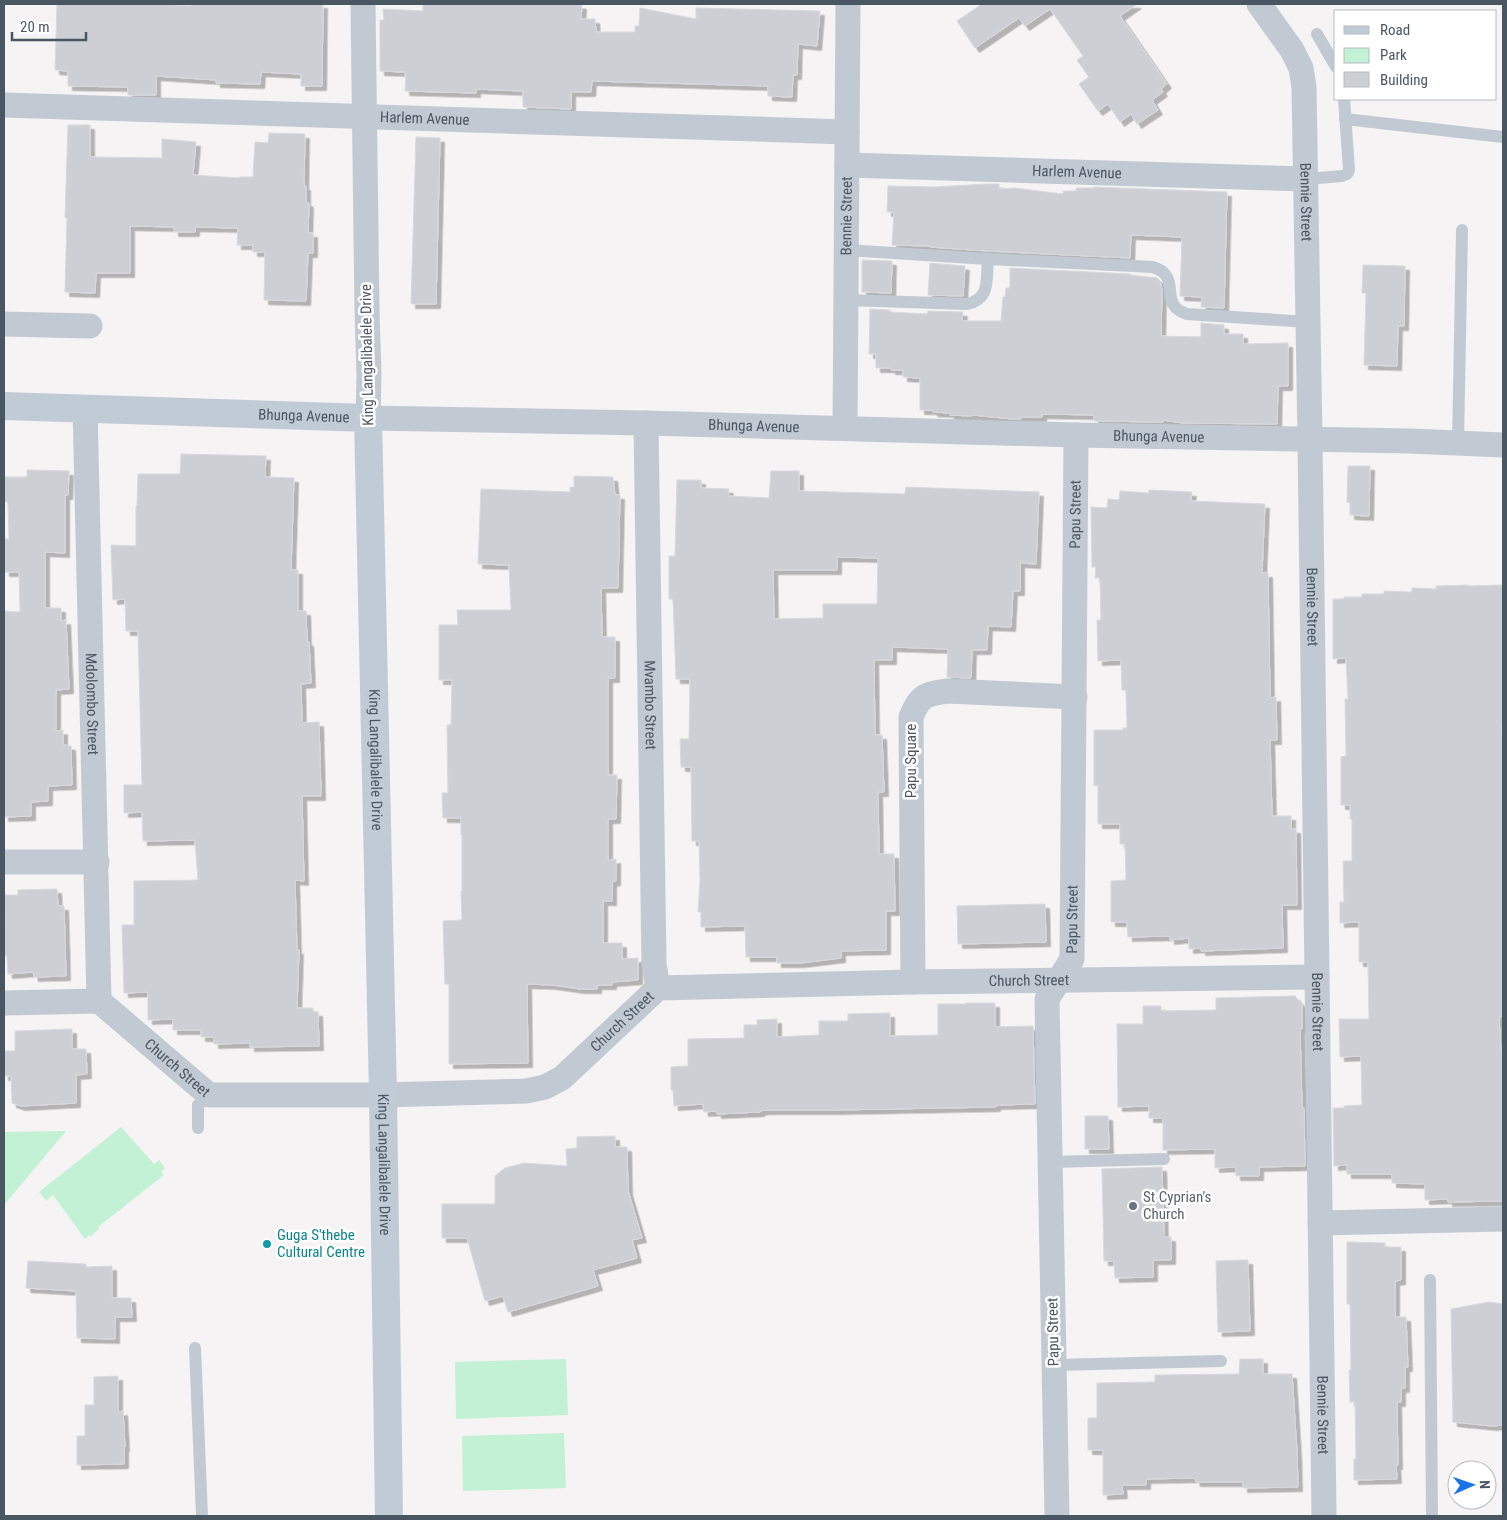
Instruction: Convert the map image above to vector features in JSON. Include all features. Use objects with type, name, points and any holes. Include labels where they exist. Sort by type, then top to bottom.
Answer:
[{"type":"street","name":"King Langalibalele Drive","points":[[363,4],[369,375],[368,418],[383,1095],[389,1516]]},
{"type":"street","name":"Bennie Street","points":[[845,428],[848,4]]},
{"type":"street","name":"Bennie Street","points":[[1259,4],[1292,50],[1301,68],[1304,87],[1324,1516]]},
{"type":"street","name":"Harlem Avenue","points":[[4,105],[847,132]]},
{"type":"street","name":"Harlem Avenue","points":[[847,165],[1306,179]]},
{"type":"street","points":[[4,324],[90,326]]},
{"type":"street","name":"Bhunga Avenue","points":[[4,406],[368,418],[646,423],[1503,445]]},
{"type":"street","name":"Mdolombo Street","points":[[85,408],[100,1000]]},
{"type":"street","name":"Mvambo Street","points":[[646,423],[654,954],[658,988]]},
{"type":"street","name":"Papu Street","points":[[1057,1516],[1047,999],[1072,960],[1076,435]]},
{"type":"street","name":"Papu Square","points":[[913,982],[911,717],[917,702],[928,693],[948,691],[1074,697]]},
{"type":"street","points":[[4,862],[97,862]]},
{"type":"street","name":"Church Street","points":[[100,1000],[209,1095],[383,1095],[526,1091],[545,1087],[562,1078],[658,988],[913,982],[1316,977]]},
{"type":"street","points":[[4,1003],[100,1000]]},
{"type":"street","points":[[1320,1223],[1503,1219]]},
{"type":"lane","points":[[1317,34],[1334,64]]},
{"type":"lane","points":[[1306,179],[1342,176],[1347,174],[1349,170],[1344,100]]},
{"type":"lane","points":[[1345,118],[1503,137]]},
{"type":"lane","points":[[1458,443],[1462,230]]},
{"type":"lane","points":[[846,250],[1153,267],[1162,270],[1168,277],[1172,304],[1178,311],[1187,314],[1308,322]]},
{"type":"lane","points":[[846,300],[967,304],[976,302],[983,296],[986,287],[988,259]]},
{"type":"lane","points":[[198,1128],[198,1105],[209,1095]]},
{"type":"lane","points":[[1050,1162],[1164,1159]]},
{"type":"lane","points":[[1430,1280],[1432,1516]]},
{"type":"lane","points":[[195,1348],[202,1516]]},
{"type":"lane","points":[[1054,1365],[1221,1361]]},
{"type":"green space","points":[[121,1127],[154,1164],[159,1160],[165,1168],[161,1172],[164,1175],[85,1239],[53,1195],[46,1201],[39,1192]]},
{"type":"green space","points":[[66,1131],[4,1205],[4,1132]]},
{"type":"green space","points":[[566,1359],[568,1415],[456,1419],[455,1362]]},
{"type":"green space","points":[[564,1433],[566,1488],[463,1491],[462,1436]]},
{"type":"building","points":[[57,4],[191,6],[191,4],[323,4],[322,86],[301,86],[301,74],[261,72],[260,84],[216,83],[216,80],[156,76],[156,95],[128,95],[128,87],[68,86],[68,71],[55,70]]},
{"type":"building","points":[[423,4],[582,5],[581,19],[595,19],[596,32],[635,32],[635,26],[639,26],[640,8],[696,19],[696,8],[820,11],[817,46],[798,44],[797,75],[793,75],[792,97],[768,96],[768,86],[592,81],[591,92],[571,92],[571,109],[523,107],[523,91],[476,89],[476,93],[405,91],[405,72],[380,71],[380,20],[384,20],[383,9],[423,11]]},
{"type":"building","points":[[982,4],[1137,4],[1120,16],[1167,84],[1161,89],[1163,92],[1152,100],[1158,110],[1137,124],[1131,114],[1120,122],[1108,104],[1098,111],[1079,84],[1089,77],[1077,60],[1083,56],[1050,9],[1025,26],[1019,18],[975,48],[957,21]]},
{"type":"building","points":[[68,125],[90,125],[90,157],[162,158],[162,139],[196,142],[193,175],[239,178],[253,177],[255,142],[268,143],[269,133],[305,134],[304,186],[306,186],[306,202],[309,203],[308,233],[313,233],[313,253],[308,253],[306,301],[264,300],[265,252],[253,252],[253,245],[237,245],[238,228],[195,227],[195,232],[174,232],[174,227],[130,226],[130,273],[96,273],[95,293],[65,292]]},
{"type":"building","points":[[416,137],[440,138],[436,304],[411,304]]},
{"type":"building","points":[[999,184],[999,189],[1015,188],[1063,194],[1063,191],[1076,191],[1076,188],[1094,187],[1227,192],[1224,308],[1201,307],[1202,297],[1180,296],[1182,237],[1131,235],[1130,258],[892,245],[894,212],[887,212],[888,186],[935,187]]},
{"type":"building","points":[[862,260],[892,261],[891,293],[862,292]]},
{"type":"building","points":[[930,263],[965,266],[963,296],[928,295]]},
{"type":"building","points":[[1363,265],[1405,266],[1404,326],[1398,326],[1397,366],[1364,365],[1366,293],[1362,293]]},
{"type":"building","points":[[1010,268],[1130,274],[1157,278],[1160,281],[1162,290],[1161,336],[1201,337],[1201,323],[1224,325],[1224,334],[1243,334],[1243,344],[1288,343],[1288,386],[1278,386],[1277,424],[1183,423],[1163,420],[1163,422],[1094,421],[1094,415],[1042,414],[1042,417],[1013,419],[950,415],[950,413],[933,412],[933,410],[920,410],[920,378],[903,377],[903,370],[876,368],[876,354],[869,354],[870,309],[927,314],[928,311],[963,312],[962,321],[1001,321],[1003,297],[1005,297],[1006,288],[1010,288]]},
{"type":"building","points":[[181,454],[266,456],[265,477],[294,478],[291,570],[298,570],[298,611],[306,611],[311,683],[301,684],[302,723],[319,722],[321,796],[302,796],[304,881],[295,880],[297,950],[299,950],[297,1008],[313,1008],[313,1012],[318,1012],[319,1046],[250,1047],[250,1043],[214,1044],[214,1037],[201,1037],[201,1030],[173,1030],[173,1019],[148,1020],[148,992],[124,993],[122,925],[134,925],[134,881],[198,880],[195,840],[143,841],[142,812],[124,813],[124,785],[142,785],[138,631],[126,631],[125,599],[113,600],[111,545],[136,546],[138,474],[180,474]]},
{"type":"building","points":[[1348,466],[1370,466],[1369,516],[1350,515],[1350,503],[1347,502]]},
{"type":"building","points":[[27,470],[69,471],[68,495],[65,495],[65,553],[45,552],[45,608],[61,608],[61,621],[66,620],[69,689],[56,690],[56,731],[63,730],[63,745],[71,746],[72,785],[48,786],[48,801],[31,802],[31,816],[4,817],[4,611],[20,612],[19,572],[5,572],[5,539],[9,539],[8,502],[4,502],[4,477],[27,477]]},
{"type":"building","points":[[771,471],[799,471],[799,491],[905,494],[906,487],[1039,492],[1036,564],[1020,563],[1020,591],[1013,591],[1011,627],[988,626],[987,650],[972,650],[971,678],[947,677],[948,649],[892,647],[892,660],[874,660],[875,735],[882,735],[884,792],[878,792],[879,854],[894,854],[895,911],[886,911],[886,950],[841,951],[841,958],[800,963],[777,963],[777,957],[746,957],[745,926],[701,927],[701,912],[698,912],[700,880],[699,841],[692,841],[691,767],[681,767],[680,739],[689,739],[690,679],[676,679],[673,599],[669,599],[669,556],[675,556],[677,480],[701,480],[701,488],[729,489],[728,496],[769,498]],"holes":[[[837,557],[878,558],[877,604],[823,604],[823,618],[774,619],[773,570],[837,570]]]},
{"type":"building","points":[[574,476],[613,477],[615,495],[620,495],[618,588],[601,588],[602,637],[615,637],[615,678],[608,678],[608,775],[617,775],[616,819],[608,819],[608,860],[616,859],[616,881],[612,882],[612,901],[603,901],[603,943],[622,943],[622,959],[638,958],[638,980],[612,982],[612,985],[597,985],[597,989],[527,984],[528,1063],[449,1064],[449,984],[445,984],[443,921],[462,920],[462,835],[461,818],[443,818],[442,793],[448,793],[447,725],[451,725],[452,680],[439,680],[439,625],[458,625],[457,610],[511,610],[509,565],[478,564],[481,489],[570,492],[570,487],[574,487]]},
{"type":"building","points":[[1149,490],[1192,492],[1191,501],[1265,504],[1262,573],[1268,573],[1270,698],[1276,697],[1277,740],[1270,740],[1272,816],[1291,816],[1291,829],[1296,829],[1297,905],[1282,905],[1283,948],[1201,951],[1201,948],[1189,949],[1189,938],[1170,940],[1170,936],[1128,937],[1127,922],[1111,922],[1111,881],[1126,880],[1125,844],[1120,844],[1120,824],[1098,824],[1098,785],[1094,786],[1094,730],[1123,730],[1123,728],[1127,728],[1126,690],[1122,690],[1121,660],[1098,661],[1097,620],[1101,620],[1100,578],[1095,578],[1096,567],[1092,567],[1091,507],[1107,508],[1108,499],[1119,500],[1120,491],[1149,493]]},
{"type":"building","points":[[1503,585],[1503,723],[1501,723],[1503,753],[1503,1016],[1499,1017],[1501,1053],[1503,1053],[1503,1201],[1448,1202],[1448,1199],[1425,1200],[1425,1184],[1392,1183],[1392,1174],[1347,1174],[1347,1165],[1334,1166],[1333,1108],[1362,1105],[1361,1056],[1340,1057],[1339,1019],[1369,1019],[1368,962],[1359,962],[1359,922],[1340,923],[1340,902],[1344,902],[1343,861],[1352,861],[1352,819],[1350,819],[1350,805],[1341,805],[1341,757],[1346,756],[1345,699],[1348,699],[1346,658],[1333,659],[1333,599],[1362,597],[1362,594],[1384,594],[1384,591],[1412,592],[1412,588],[1436,589],[1436,586]]},
{"type":"building","points":[[57,889],[58,906],[64,906],[66,976],[34,977],[33,972],[8,974],[7,956],[4,956],[4,895],[18,895],[18,890]]},
{"type":"building","points":[[1045,904],[1046,942],[958,944],[957,906]]},
{"type":"building","points":[[1295,996],[1302,1005],[1302,1029],[1300,1029],[1305,1166],[1259,1167],[1259,1176],[1236,1176],[1236,1167],[1215,1168],[1215,1149],[1163,1150],[1163,1118],[1149,1118],[1149,1106],[1118,1107],[1117,1024],[1143,1024],[1143,1006],[1161,1006],[1161,1011],[1216,1010],[1216,998]]},
{"type":"building","points":[[995,1003],[995,1027],[1033,1026],[1035,1104],[996,1105],[996,1107],[764,1110],[760,1112],[717,1114],[717,1111],[704,1112],[703,1104],[674,1106],[673,1090],[671,1090],[671,1067],[688,1066],[688,1039],[744,1038],[744,1025],[757,1025],[757,1020],[777,1019],[777,1037],[819,1035],[819,1021],[847,1021],[848,1014],[890,1013],[890,1036],[938,1035],[938,1004]]},
{"type":"building","points":[[72,1029],[72,1049],[86,1049],[87,1074],[76,1075],[76,1103],[21,1106],[12,1103],[11,1076],[4,1076],[4,1051],[15,1051],[15,1031]]},
{"type":"building","points":[[1085,1116],[1108,1116],[1109,1149],[1085,1149]]},
{"type":"building","points":[[615,1136],[615,1147],[627,1147],[628,1191],[642,1238],[632,1240],[637,1258],[593,1270],[598,1286],[508,1312],[503,1296],[485,1301],[467,1238],[442,1238],[442,1204],[495,1204],[495,1176],[505,1168],[524,1163],[567,1166],[566,1149],[577,1148],[577,1137]]},
{"type":"building","name":"St Cyprian's Church","points":[[1162,1167],[1164,1237],[1171,1237],[1171,1260],[1153,1260],[1153,1277],[1115,1278],[1114,1261],[1104,1261],[1102,1169]]},
{"type":"building","points":[[1347,1242],[1385,1243],[1385,1247],[1401,1247],[1401,1280],[1395,1281],[1395,1317],[1406,1317],[1408,1367],[1405,1367],[1405,1388],[1401,1388],[1401,1402],[1397,1402],[1397,1479],[1354,1480],[1354,1459],[1356,1459],[1355,1402],[1350,1402],[1350,1304],[1347,1304]]},
{"type":"building","points":[[1248,1260],[1250,1331],[1218,1332],[1216,1261]]},
{"type":"building","points":[[28,1261],[86,1264],[86,1267],[112,1266],[112,1298],[131,1298],[132,1317],[115,1317],[115,1339],[77,1338],[76,1291],[26,1288]]},
{"type":"building","points":[[1489,1302],[1503,1304],[1503,1425],[1492,1426],[1453,1422],[1451,1309]]},
{"type":"building","points":[[1240,1359],[1263,1359],[1263,1374],[1292,1374],[1298,1487],[1243,1488],[1243,1482],[1196,1482],[1195,1478],[1146,1479],[1146,1485],[1122,1485],[1123,1494],[1103,1495],[1103,1450],[1088,1450],[1088,1418],[1097,1418],[1097,1383],[1155,1382],[1155,1375],[1239,1374]]},
{"type":"building","points":[[118,1376],[118,1412],[123,1411],[124,1464],[77,1465],[77,1436],[85,1436],[85,1405],[94,1405],[94,1377]]},
{"type":"place","name":"St Cyprian's Church","points":[[1133,1206]]},
{"type":"place","name":"Guga S'thebe Cultural Centre","points":[[267,1244]]}]
